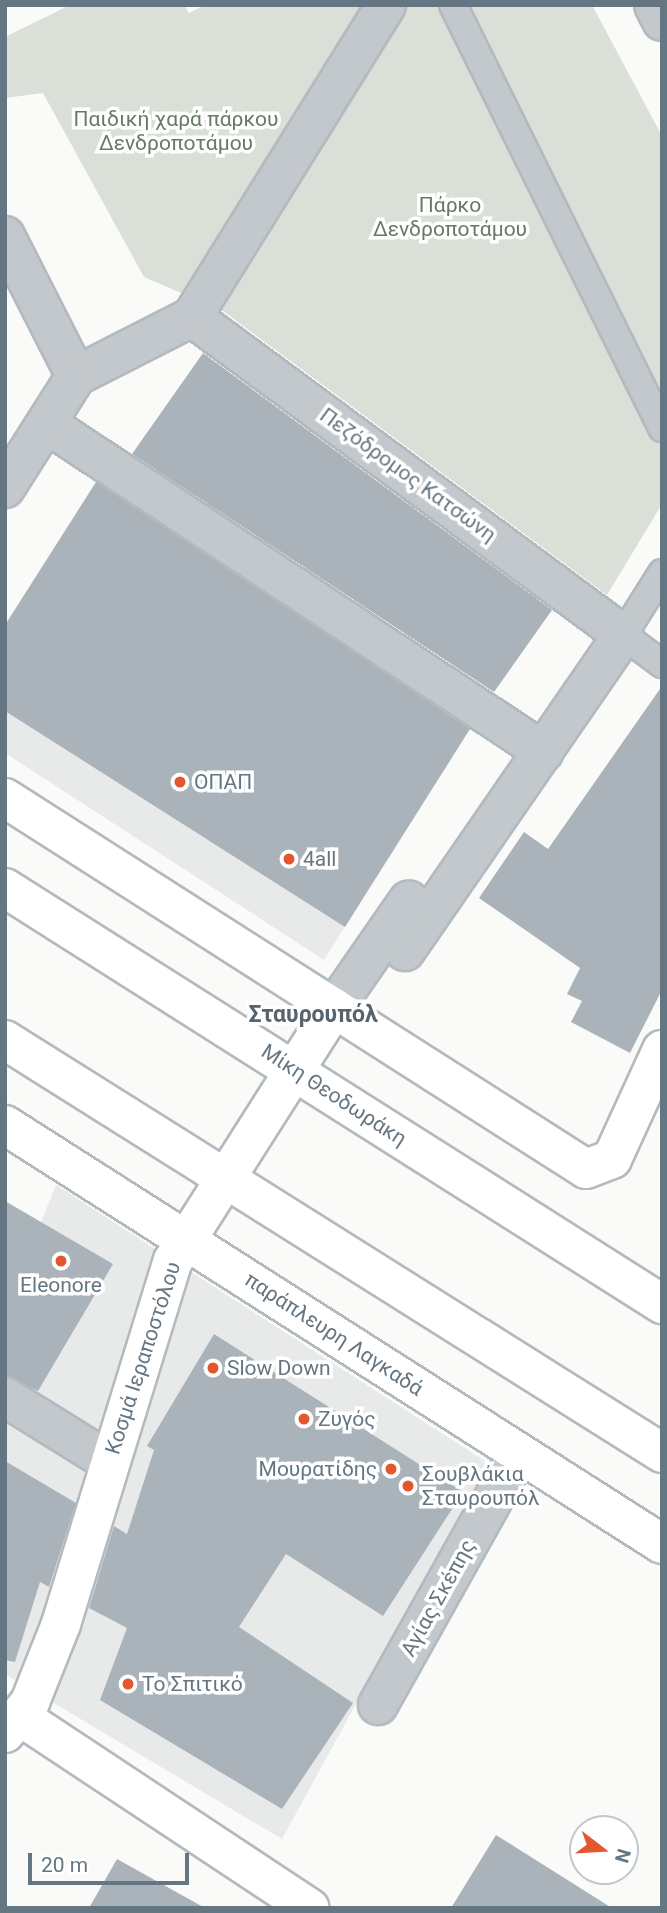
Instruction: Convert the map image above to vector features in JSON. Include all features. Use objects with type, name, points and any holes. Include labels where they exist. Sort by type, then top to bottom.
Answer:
[{"type":"main road","points":[[5,798],[334,1007],[469,1098],[595,1171],[616,1153],[662,1050]]},
{"type":"main road","name":"Μίκη Θεοδωράκη","points":[[5,888],[662,1304]]},
{"type":"main road","name":"Κοσμά Ιεραποστόλου","points":[[10,1718],[61,1624],[157,1301],[185,1238],[334,1007]]},
{"type":"main road","points":[[5,1040],[662,1453]]},
{"type":"main road","name":"παράπλευρη Λαγκαδά","points":[[5,1125],[662,1544]]},
{"type":"main road","points":[[10,1718],[310,1908]]},
{"type":"street","points":[[5,488],[76,376],[192,317],[386,5]]},
{"type":"street","points":[[654,5],[662,20]]},
{"type":"street","points":[[5,236],[76,376]]},
{"type":"street","name":"Πεζόδρομος Κατσώνη","points":[[192,317],[613,627]]},
{"type":"street","points":[[47,424],[533,745]]},
{"type":"street","points":[[405,951],[533,745],[613,627]]},
{"type":"street","points":[[334,1007],[533,745]]},
{"type":"street","points":[[5,1397],[110,1462]]},
{"type":"street","name":"Αγίας Σκέπης","points":[[378,1705],[518,1454]]},
{"type":"lane","points":[[453,5],[662,428]]},
{"type":"lane","points":[[662,573],[613,627],[662,664]]},
{"type":"shaded area","points":[[5,627],[380,870],[324,960],[5,753]]},
{"type":"shaded area","points":[[56,1185],[488,1463],[282,1839],[5,1674],[5,1311]]},
{"type":"green space","name":"Πάρκο Δενδροποτάμου","points":[[70,5],[184,5],[189,13],[205,5],[592,5],[662,136],[662,504],[607,595],[223,311],[144,277],[43,93],[5,98],[5,37]]},
{"type":"building","points":[[203,353],[552,610],[494,692],[132,454]]},
{"type":"building","points":[[96,482],[470,729],[345,927],[5,711],[5,625]]},
{"type":"building","points":[[662,686],[662,990],[630,1053],[571,1022],[582,1001],[567,994],[580,968],[479,898],[524,832],[548,849]]},
{"type":"building","points":[[5,1201],[113,1264],[38,1391],[5,1375]]},
{"type":"building","points":[[214,1334],[463,1492],[383,1616],[286,1554],[239,1627],[353,1703],[282,1809],[100,1700],[127,1628],[89,1608],[114,1526],[127,1534],[154,1450],[147,1446]]},
{"type":"building","points":[[5,1461],[76,1503],[49,1587],[40,1582],[15,1662],[5,1660]]},
{"type":"building","points":[[496,1835],[569,1881],[569,1885],[575,1885],[612,1908],[451,1908]]},
{"type":"building","points":[[117,1859],[205,1908],[89,1908]]},
{"type":"place","name":"ΟΠΑΠ","points":[[180,782]]},
{"type":"place","name":"4all","points":[[289,859]]},
{"type":"place","name":"Eleonore","points":[[61,1261]]},
{"type":"place","name":"Slow Down","points":[[213,1368]]},
{"type":"place","name":"Ζυγός","points":[[304,1419]]},
{"type":"place","name":"Μουρατίδης","points":[[391,1469]]},
{"type":"place","name":"Σουβλάκια Σταυρουπόλ","points":[[408,1486]]},
{"type":"place","name":"Το Σπιτικό","points":[[128,1684]]},
{"type":"district","name":"Σταυρουπόλ","points":[[313,1015]]},
{"type":"park label","name":"Παιδική χαρά πάρκου Δενδροποτάμου","points":[[176,131]]}]
